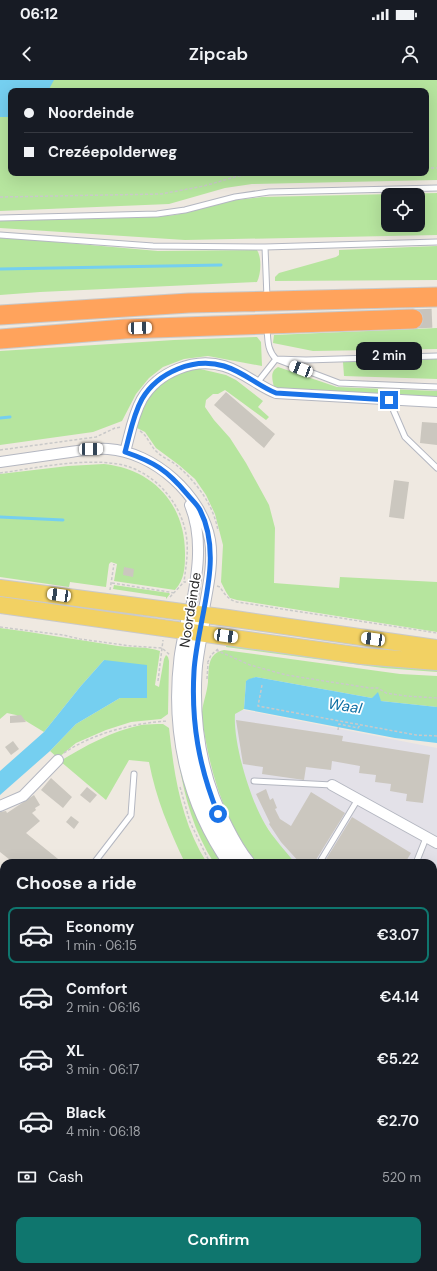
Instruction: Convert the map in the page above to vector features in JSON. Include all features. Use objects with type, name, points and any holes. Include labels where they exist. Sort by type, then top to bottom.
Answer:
[{"type":"highway","points":[[0,315],[189,303],[437,297]]},
{"type":"highway","points":[[0,339],[125,329],[413,319]]},
{"type":"main road","points":[[0,588],[437,648]]},
{"type":"main road","points":[[0,605],[362,656],[437,662]]},
{"type":"main road","name":"Noordeinde","points":[[196,614],[193,632],[193,695],[200,762],[218,814],[245,859]]},
{"type":"main road","name":"Noordeinde","points":[[193,632],[182,658],[180,717],[186,764],[193,788],[204,816],[210,829],[229,859]]},
{"type":"street","points":[[125,452],[136,411],[150,388],[161,378],[175,369],[192,365],[206,364],[223,366],[244,375],[268,390],[276,393],[338,398],[437,402]]},
{"type":"street","name":"Noordeinde","points":[[0,462],[91,449],[108,449],[125,452],[159,466],[172,477],[199,509],[207,526],[211,559],[196,614]]},
{"type":"street","points":[[0,806],[23,796],[58,760]]},
{"type":"street","points":[[332,785],[437,843]]},
{"type":"lane","points":[[0,218],[157,214],[186,210],[234,197],[269,192],[437,188]]},
{"type":"lane","points":[[0,235],[153,246],[265,247],[437,242]]},
{"type":"lane","points":[[265,247],[267,302]]},
{"type":"lane","points":[[267,323],[268,345],[271,354],[276,359],[339,383],[437,387]]},
{"type":"lane","points":[[276,359],[306,360],[437,356]]},
{"type":"lane","points":[[257,383],[276,359]]},
{"type":"lane","points":[[389,400],[405,437],[437,468]]},
{"type":"lane","points":[[97,859],[131,815],[134,774]]},
{"type":"lane","points":[[254,781],[332,785]]},
{"type":"lane","points":[[322,859],[358,799]]},
{"type":"lane","points":[[418,859],[426,838]]},
{"type":"path","points":[[0,197],[161,194],[204,186],[238,176]]},
{"type":"path","points":[[0,450],[96,437],[115,428],[132,427]]},
{"type":"path","name":"Noordeinde","points":[[0,473],[97,463],[120,465],[130,468],[151,479],[162,487],[176,506],[185,529],[187,547],[184,582]]},
{"type":"path","points":[[110,592],[114,564]]},
{"type":"path","points":[[112,583],[175,593]]},
{"type":"path","points":[[0,626],[131,646],[162,648],[171,656]]},
{"type":"path","points":[[158,681],[162,648]]},
{"type":"path","points":[[216,650],[250,665],[286,675],[378,688],[386,692],[406,696],[437,698]]},
{"type":"path","points":[[262,685],[258,706],[416,735],[437,736]]},
{"type":"path","points":[[58,760],[71,748],[122,728],[139,724],[172,721]]},
{"type":"path","points":[[338,730],[339,724],[358,728],[360,725]]},
{"type":"shaded area","points":[[233,708],[437,748],[437,859],[291,859],[281,848],[250,801],[232,727]]},
{"type":"green space","points":[[0,80],[437,80],[437,180],[252,184],[225,188],[169,204],[0,211]]},
{"type":"green space","points":[[425,193],[437,193],[437,235],[185,240],[0,228],[0,221],[153,217],[175,215],[235,200],[262,197],[381,194],[381,232],[425,232]]},
{"type":"green space","points":[[0,237],[158,251],[257,250],[260,257],[260,270],[257,282],[0,295]]},
{"type":"green space","points":[[437,246],[437,280],[275,281],[275,277],[279,273],[336,257],[339,255],[339,250]]},
{"type":"green space","points":[[437,328],[437,349],[313,351],[273,343],[274,335]]},
{"type":"green space","points":[[257,337],[261,342],[262,366],[208,356],[184,359],[163,367],[149,378],[136,394],[122,421],[93,432],[0,445],[0,351],[174,340]]},
{"type":"green space","points":[[437,359],[437,379],[344,376],[343,362],[346,361]]},
{"type":"green space","points":[[278,367],[337,387],[437,391],[437,397],[285,390],[274,387],[272,378],[273,373]]},
{"type":"green space","points":[[196,368],[226,375],[236,380],[263,401],[258,407],[269,417],[266,420],[225,390],[218,394],[213,394],[206,400],[205,407],[230,438],[246,463],[269,505],[275,528],[274,583],[339,588],[340,577],[437,582],[437,632],[230,598],[221,582],[223,545],[215,514],[206,495],[195,479],[156,448],[145,432],[135,427],[147,400],[161,383],[173,375]]},
{"type":"green space","points":[[104,464],[122,467],[151,481],[163,492],[172,505],[179,519],[184,535],[185,553],[183,577],[175,590],[114,581],[117,564],[111,562],[109,564],[106,587],[70,582],[69,587],[0,577],[0,474],[68,466]]},
{"type":"green space","points":[[114,585],[170,594],[166,599],[166,597],[113,589]]},
{"type":"green space","points":[[0,628],[118,646],[150,648],[160,651],[155,685],[159,687],[166,655],[169,661],[168,714],[161,719],[131,722],[106,730],[76,743],[58,758],[50,751],[76,724],[120,698],[147,698],[104,660],[44,732],[16,715],[7,713],[0,719]]},
{"type":"green space","points":[[227,642],[437,666],[437,672],[383,668],[226,647]]},
{"type":"green space","points":[[224,650],[400,674],[437,676],[437,707],[381,701],[372,698],[256,677],[246,681],[244,709],[235,714],[235,726],[240,755],[248,786],[259,813],[275,839],[292,859],[254,859],[230,819],[217,787],[208,754],[202,715],[210,662],[214,654]]},
{"type":"green space","points":[[174,718],[227,859],[212,859],[204,846],[190,811],[178,756]]},
{"type":"green space","points":[[149,724],[163,724],[169,728],[173,763],[180,798],[191,831],[205,859],[183,859],[155,789],[149,762],[129,760],[106,800],[60,761],[109,735]]},
{"type":"water","points":[[0,80],[54,80],[50,88],[8,88],[8,117],[0,117]]},
{"type":"water","points":[[104,660],[147,665],[147,698],[120,698],[76,724],[50,751],[0,795],[0,771],[44,732]]},
{"type":"water","name":"Waal","points":[[256,677],[372,698],[378,692],[381,701],[437,707],[437,743],[395,738],[244,709],[246,681]]},
{"type":"building","points":[[226,392],[275,434],[264,448],[214,405]]},
{"type":"building","points":[[422,422],[437,423],[437,445],[420,443]]},
{"type":"building","points":[[394,480],[409,482],[404,519],[389,517]]},
{"type":"building","points":[[124,567],[134,569],[133,577],[123,575]]},
{"type":"building","points":[[21,715],[26,722],[10,723],[10,716]]},
{"type":"building","points":[[236,720],[343,736],[342,741],[430,755],[423,803],[406,801],[407,794],[390,791],[391,784],[375,782],[376,775],[359,773],[360,766],[332,761],[331,770],[306,767],[304,780],[262,774],[263,767],[243,764]]},
{"type":"building","points":[[13,741],[19,749],[11,755],[5,747]]},
{"type":"building","points":[[51,778],[72,797],[63,808],[41,790]]},
{"type":"building","points":[[87,787],[97,795],[90,803],[80,795]]},
{"type":"building","points":[[266,789],[270,800],[273,798],[277,808],[275,809],[280,819],[291,826],[311,792],[345,813],[316,859],[296,859],[281,842],[269,824],[270,823],[256,794]]},
{"type":"building","points":[[34,795],[40,805],[35,808],[36,810],[32,813],[40,821],[26,833],[58,859],[9,859],[0,852],[0,812],[6,811],[7,813]]},
{"type":"building","points":[[71,816],[79,822],[74,829],[66,822]]},
{"type":"building","points":[[352,817],[411,853],[407,859],[326,859]]},
{"type":"waterway","points":[[0,269],[221,265]]},
{"type":"waterway","points":[[0,418],[10,417]]},
{"type":"waterway","points":[[0,517],[63,520]]},
{"type":"tunnel","points":[[413,319],[437,318]]},
{"type":"route","points":[[218,814],[200,762],[194,711],[193,687],[194,670],[211,559],[207,526],[199,509],[172,477],[159,466],[125,452],[136,411],[150,388],[161,378],[175,369],[192,365],[206,364],[223,366],[234,370],[268,390],[276,393],[389,400]]}]
